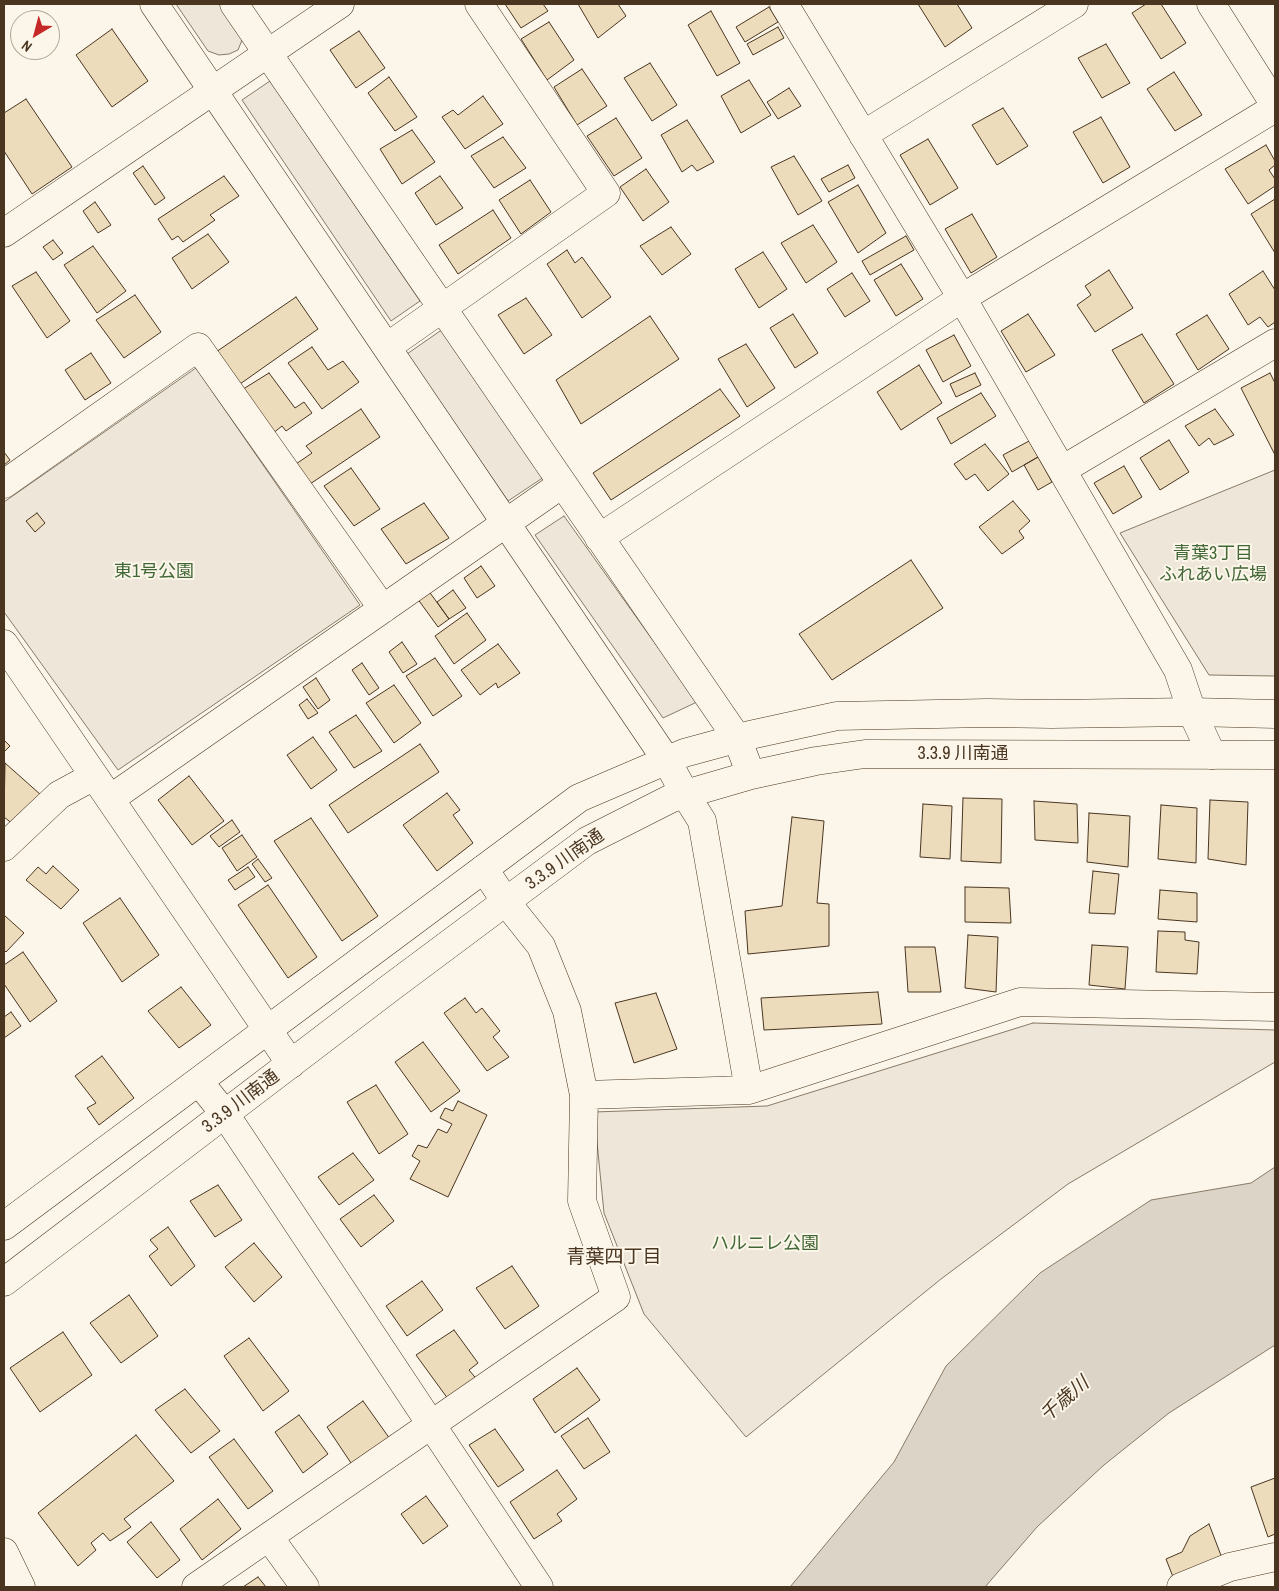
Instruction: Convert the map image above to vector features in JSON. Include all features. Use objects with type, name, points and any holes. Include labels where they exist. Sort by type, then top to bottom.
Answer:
[{"type":"street","points":[[154,4],[667,761],[702,821],[749,1090]]},
{"type":"street","points":[[234,4],[737,738],[751,775]]},
{"type":"street","points":[[4,233],[340,4]]},
{"type":"street","points":[[387,347],[606,193],[479,4]]},
{"type":"street","points":[[784,4],[962,298],[1178,670],[1192,712],[1212,755]]},
{"type":"street","points":[[863,134],[1074,4]]},
{"type":"street","points":[[599,538],[962,298],[1275,106],[1211,4]]},
{"type":"street","points":[[1062,470],[1275,343]]},
{"type":"street","points":[[4,484],[198,347],[383,609]]},
{"type":"street","points":[[110,799],[562,484]]},
{"type":"street","points":[[4,644],[291,1064]]},
{"type":"street","points":[[4,1226],[579,798],[684,753],[737,738],[837,716],[1192,712],[1275,714]]},
{"type":"street","name":"3.3.9 川南通","points":[[4,1282],[587,841],[672,798],[751,775],[816,761],[866,754],[1275,756]]},
{"type":"street","points":[[4,848],[59,795],[94,776]]},
{"type":"street","points":[[196,1587],[616,1297],[582,1202],[584,1094],[567,1011],[541,946],[506,902],[484,869]]},
{"type":"street","points":[[584,1094],[749,1090],[1020,1002],[1275,1007]]},
{"type":"street","points":[[198,1082],[225,1114],[539,1587]]},
{"type":"street","points":[[269,1537],[305,1587]]},
{"type":"street","points":[[4,1552],[21,1587]]},
{"type":"street","points":[[1181,1587],[1230,1567],[1272,1565]]},
{"type":"green space","points":[[176,4],[219,4],[240,33],[242,40],[238,50],[229,54],[219,55],[208,51]]},
{"type":"green space","points":[[270,81],[420,301],[391,321],[242,100]]},
{"type":"green space","points":[[443,329],[544,477],[508,501],[407,354]]},
{"type":"green space","name":"東1号公園","points":[[196,368],[360,605],[118,770],[4,612],[4,502]]},
{"type":"green space","name":"青葉3丁目 ふれあい広場","points":[[1275,470],[1275,676],[1209,675],[1120,533]]},
{"type":"green space","points":[[564,516],[697,702],[663,718],[535,535]]},
{"type":"green space","name":"ハルニレ公園","points":[[1033,1023],[1275,1030],[1275,1062],[1068,1184],[941,1279],[746,1437],[644,1314],[604,1213],[594,1112],[767,1106]]},
{"type":"water","name":"千歳川","points":[[1275,1167],[1275,1345],[1169,1413],[1104,1465],[1037,1527],[985,1587],[790,1587],[894,1462],[946,1366],[1040,1273],[1151,1200],[1251,1183]]},
{"type":"building","points":[[505,4],[543,4],[548,11],[521,28]]},
{"type":"building","points":[[578,4],[618,4],[626,16],[598,38]]},
{"type":"building","points":[[918,4],[957,4],[972,28],[945,47]]},
{"type":"building","points":[[1146,4],[1161,4],[1186,43],[1161,59],[1132,13]]},
{"type":"building","points":[[769,7],[778,22],[745,42],[736,27]]},
{"type":"building","points":[[711,11],[740,63],[717,76],[688,25]]},
{"type":"building","points":[[549,22],[574,60],[547,80],[521,39]]},
{"type":"building","points":[[778,27],[784,38],[753,55],[747,44]]},
{"type":"building","points":[[112,29],[148,81],[112,107],[76,55]]},
{"type":"building","points":[[359,31],[385,68],[356,88],[330,50]]},
{"type":"building","points":[[1106,44],[1130,83],[1102,98],[1078,58]]},
{"type":"building","points":[[650,63],[677,105],[652,121],[624,78]]},
{"type":"building","points":[[582,69],[607,106],[577,125],[554,87]]},
{"type":"building","points":[[1174,72],[1202,115],[1175,131],[1147,89]]},
{"type":"building","points":[[389,77],[417,117],[395,131],[368,93]]},
{"type":"building","points":[[749,80],[771,115],[741,133],[721,96]]},
{"type":"building","points":[[789,88],[801,106],[778,119],[767,102]]},
{"type":"building","points":[[483,96],[503,124],[465,149],[442,117],[453,110],[458,115]]},
{"type":"building","points":[[26,99],[72,167],[32,194],[4,151],[4,113]]},
{"type":"building","points":[[1003,108],[1028,146],[997,165],[972,125]]},
{"type":"building","points":[[1101,117],[1130,167],[1103,183],[1073,132]]},
{"type":"building","points":[[616,118],[642,158],[614,176],[587,136]]},
{"type":"building","points":[[687,120],[714,162],[697,171],[692,165],[682,172],[661,135]]},
{"type":"building","points":[[412,130],[435,162],[402,184],[380,149]]},
{"type":"building","points":[[503,137],[526,168],[494,188],[471,156]]},
{"type":"building","points":[[928,139],[958,188],[930,205],[900,155]]},
{"type":"building","points":[[1266,145],[1275,161],[1275,165],[1269,170],[1275,179],[1275,186],[1248,204],[1225,169]]},
{"type":"building","points":[[794,156],[822,201],[798,215],[771,167]]},
{"type":"building","points":[[848,165],[855,178],[829,192],[821,179]]},
{"type":"building","points":[[143,166],[165,198],[155,205],[133,173]]},
{"type":"building","points":[[646,169],[669,202],[643,221],[620,187]]},
{"type":"building","points":[[224,176],[239,196],[210,215],[215,220],[183,242],[178,236],[172,240],[158,219]]},
{"type":"building","points":[[440,176],[463,208],[436,225],[415,193]]},
{"type":"building","points":[[530,180],[551,212],[521,234],[499,200]]},
{"type":"building","points":[[858,185],[886,233],[858,253],[828,202]]},
{"type":"building","points":[[1275,199],[1275,253],[1251,214]]},
{"type":"building","points":[[95,202],[111,225],[98,233],[83,211]]},
{"type":"building","points":[[493,210],[511,238],[458,274],[439,245]]},
{"type":"building","points":[[972,214],[997,257],[971,273],[945,229]]},
{"type":"building","points":[[813,225],[837,262],[806,283],[781,243]]},
{"type":"building","points":[[671,227],[691,254],[662,275],[640,246]]},
{"type":"building","points":[[208,234],[229,262],[192,289],[172,258]]},
{"type":"building","points":[[906,236],[914,250],[870,275],[862,261]]},
{"type":"building","points":[[53,240],[63,253],[53,260],[43,247]]},
{"type":"building","points":[[93,246],[126,291],[97,313],[64,265]]},
{"type":"building","points":[[567,250],[575,263],[582,257],[611,297],[582,318],[547,264]]},
{"type":"building","points":[[763,252],[787,289],[759,308],[735,269]]},
{"type":"building","points":[[901,264],[923,299],[896,316],[874,280]]},
{"type":"building","points":[[1109,270],[1133,308],[1095,332],[1077,305],[1091,295],[1085,286]]},
{"type":"building","points":[[1263,271],[1275,290],[1275,322],[1268,327],[1260,317],[1248,325],[1229,294]]},
{"type":"building","points":[[36,272],[70,321],[47,338],[12,286]]},
{"type":"building","points":[[852,273],[870,301],[845,317],[827,289]]},
{"type":"building","points":[[135,295],[161,332],[124,358],[96,320]]},
{"type":"building","points":[[296,297],[318,329],[240,384],[216,352]]},
{"type":"building","points":[[526,298],[552,335],[524,354],[498,315]]},
{"type":"building","points":[[793,314],[818,353],[795,368],[770,328]]},
{"type":"building","points":[[1028,314],[1055,355],[1026,372],[1001,331]]},
{"type":"building","points":[[1207,315],[1229,349],[1198,370],[1176,334]]},
{"type":"building","points":[[650,316],[679,359],[581,424],[556,380]]},
{"type":"building","points":[[1142,334],[1174,384],[1144,403],[1112,350]]},
{"type":"building","points":[[954,335],[971,366],[943,382],[926,350]]},
{"type":"building","points":[[746,344],[775,388],[747,407],[718,359]]},
{"type":"building","points":[[312,347],[328,370],[343,361],[359,382],[322,409],[288,363]]},
{"type":"building","points":[[91,353],[111,383],[85,400],[65,370]]},
{"type":"building","points":[[919,365],[942,403],[901,430],[877,392]]},
{"type":"building","points":[[269,373],[295,408],[304,402],[312,413],[286,431],[282,426],[272,434],[240,391]]},
{"type":"building","points":[[975,373],[981,385],[956,397],[950,384]]},
{"type":"building","points":[[1270,373],[1275,383],[1275,455],[1241,388]]},
{"type":"building","points":[[720,389],[740,416],[611,500],[593,473]]},
{"type":"building","points":[[981,393],[996,416],[951,444],[937,418]]},
{"type":"building","points":[[361,409],[380,437],[310,484],[296,464],[312,453],[306,446]]},
{"type":"building","points":[[1215,409],[1234,435],[1214,445],[1209,438],[1199,446],[1185,426]]},
{"type":"building","points":[[1169,440],[1189,472],[1160,490],[1140,458]]},
{"type":"building","points":[[1029,441],[1038,457],[1012,472],[1003,455]]},
{"type":"building","points":[[985,444],[1009,474],[988,491],[975,474],[966,480],[954,464]]},
{"type":"building","points":[[4,452],[10,460],[4,465]]},
{"type":"building","points":[[1038,457],[1052,482],[1038,490],[1024,465]]},
{"type":"building","points":[[1124,466],[1142,497],[1113,514],[1094,483]]},
{"type":"building","points":[[351,468],[380,509],[354,526],[324,486]]},
{"type":"building","points":[[1013,501],[1030,521],[1019,531],[1024,538],[1002,554],[979,527]]},
{"type":"building","points":[[424,503],[449,538],[406,564],[381,529]]},
{"type":"building","points":[[37,513],[45,523],[35,532],[26,521]]},
{"type":"building","points":[[911,560],[943,608],[832,680],[799,634]]},
{"type":"building","points":[[481,566],[495,586],[477,598],[464,578]]},
{"type":"building","points":[[428,590],[449,619],[438,627],[417,598]]},
{"type":"building","points":[[453,590],[466,608],[449,619],[437,602]]},
{"type":"building","points":[[467,613],[486,640],[454,664],[435,636]]},
{"type":"building","points":[[402,642],[417,664],[403,673],[389,652]]},
{"type":"building","points":[[498,644],[520,673],[498,688],[496,683],[480,695],[461,670]]},
{"type":"building","points":[[435,658],[462,696],[433,716],[406,676]]},
{"type":"building","points":[[362,663],[379,688],[369,695],[352,670]]},
{"type":"building","points":[[316,678],[330,700],[318,709],[303,687]]},
{"type":"building","points":[[394,685],[421,723],[394,743],[366,703]]},
{"type":"building","points":[[307,699],[318,713],[308,719],[299,705]]},
{"type":"building","points":[[356,715],[382,751],[354,768],[329,732]]},
{"type":"building","points":[[313,737],[337,770],[311,789],[287,755]]},
{"type":"building","points":[[4,740],[10,746],[4,752]]},
{"type":"building","points":[[420,744],[439,772],[348,833],[329,805]]},
{"type":"building","points":[[5,763],[41,795],[14,825],[4,817]]},
{"type":"building","points":[[189,776],[224,821],[192,845],[158,800]]},
{"type":"building","points":[[447,793],[460,810],[453,815],[473,843],[437,871],[403,825]]},
{"type":"building","points":[[963,798],[1002,799],[1001,863],[961,861]]},
{"type":"building","points":[[1210,800],[1248,802],[1246,865],[1208,859]]},
{"type":"building","points":[[1034,801],[1077,804],[1078,843],[1035,840]]},
{"type":"building","points":[[923,804],[952,806],[950,859],[920,857]]},
{"type":"building","points":[[1161,805],[1197,808],[1196,863],[1158,859]]},
{"type":"building","points":[[1089,813],[1130,816],[1128,867],[1087,862]]},
{"type":"building","points":[[792,817],[824,821],[817,903],[829,904],[829,946],[748,954],[745,911],[782,906]]},
{"type":"building","points":[[311,818],[378,916],[342,941],[274,841]]},
{"type":"building","points":[[232,820],[240,832],[219,847],[210,836]]},
{"type":"building","points":[[242,835],[257,857],[237,871],[222,848]]},
{"type":"building","points":[[258,859],[272,878],[265,882],[252,864]]},
{"type":"building","points":[[53,866],[79,890],[61,909],[26,880],[38,867],[46,874]]},
{"type":"building","points":[[248,867],[255,877],[235,890],[228,880]]},
{"type":"building","points":[[1093,871],[1119,874],[1115,914],[1089,913]]},
{"type":"building","points":[[268,885],[317,957],[288,978],[238,905]]},
{"type":"building","points":[[965,887],[1009,888],[1011,923],[965,922]]},
{"type":"building","points":[[1160,890],[1197,893],[1197,922],[1158,919]]},
{"type":"building","points":[[120,898],[159,955],[122,982],[83,923]]},
{"type":"building","points":[[4,915],[24,933],[6,952],[4,950]]},
{"type":"building","points":[[1158,931],[1185,932],[1185,940],[1199,942],[1197,974],[1156,972]]},
{"type":"building","points":[[968,935],[998,937],[996,992],[965,988]]},
{"type":"building","points":[[1092,945],[1128,947],[1125,989],[1089,985]]},
{"type":"building","points":[[905,947],[935,947],[941,992],[908,992]]},
{"type":"building","points":[[23,952],[57,1001],[30,1022],[4,984],[4,965]]},
{"type":"building","points":[[181,987],[211,1025],[179,1048],[148,1011]]},
{"type":"building","points":[[878,992],[882,1024],[764,1030],[761,998]]},
{"type":"building","points":[[656,993],[677,1049],[634,1063],[615,1003]]},
{"type":"building","points":[[465,998],[476,1013],[482,1008],[500,1031],[493,1037],[509,1057],[487,1071],[444,1013]]},
{"type":"building","points":[[11,1012],[21,1026],[4,1038],[4,1017]]},
{"type":"building","points":[[423,1042],[460,1091],[431,1112],[395,1062]]},
{"type":"building","points":[[102,1056],[134,1098],[99,1125],[87,1108],[96,1103],[75,1076]]},
{"type":"building","points":[[376,1085],[408,1134],[379,1154],[347,1102]]},
{"type":"building","points":[[458,1101],[487,1115],[448,1197],[410,1179],[420,1161],[412,1156],[418,1145],[427,1148],[438,1129],[447,1133],[452,1124],[440,1118],[445,1108],[453,1111]]},
{"type":"building","points":[[353,1153],[374,1180],[339,1205],[318,1177]]},
{"type":"building","points":[[218,1185],[242,1220],[215,1237],[190,1201]]},
{"type":"building","points":[[374,1195],[394,1221],[361,1247],[340,1219]]},
{"type":"building","points":[[168,1227],[195,1266],[171,1286],[149,1256],[158,1249],[150,1240]]},
{"type":"building","points":[[254,1243],[282,1277],[254,1302],[225,1267]]},
{"type":"building","points":[[512,1266],[539,1306],[505,1329],[476,1288]]},
{"type":"building","points":[[422,1281],[443,1310],[407,1336],[386,1306]]},
{"type":"building","points":[[129,1295],[158,1336],[121,1363],[90,1323]]},
{"type":"building","points":[[454,1330],[478,1363],[469,1370],[479,1382],[451,1403],[416,1355]]},
{"type":"building","points":[[63,1332],[92,1375],[40,1412],[10,1368]]},
{"type":"building","points":[[249,1338],[289,1391],[263,1411],[224,1356]]},
{"type":"building","points":[[577,1368],[600,1400],[555,1433],[533,1399]]},
{"type":"building","points":[[185,1389],[220,1431],[191,1453],[155,1410]]},
{"type":"building","points":[[363,1401],[390,1439],[353,1466],[327,1427]]},
{"type":"building","points":[[299,1415],[328,1454],[303,1473],[275,1432]]},
{"type":"building","points":[[588,1418],[610,1452],[584,1469],[561,1436]]},
{"type":"building","points":[[495,1429],[524,1470],[498,1487],[469,1445]]},
{"type":"building","points":[[136,1435],[174,1481],[124,1519],[131,1527],[110,1541],[103,1533],[91,1543],[96,1550],[78,1566],[38,1513]]},
{"type":"building","points":[[234,1439],[273,1491],[248,1509],[209,1457]]},
{"type":"building","points":[[557,1470],[577,1499],[557,1514],[562,1521],[534,1539],[510,1502]]},
{"type":"building","points":[[1275,1478],[1275,1534],[1268,1537],[1251,1487]]},
{"type":"building","points":[[426,1496],[448,1526],[423,1544],[401,1514]]},
{"type":"building","points":[[218,1499],[241,1529],[202,1560],[180,1529]]},
{"type":"building","points":[[151,1522],[180,1560],[157,1578],[127,1542]]},
{"type":"building","points":[[1209,1524],[1222,1558],[1173,1577],[1166,1559],[1182,1552],[1190,1536]]},
{"type":"building","points":[[258,1577],[266,1587],[243,1587]]},
{"type":"district","name":"青葉四丁目","points":[[614,1258]]}]
